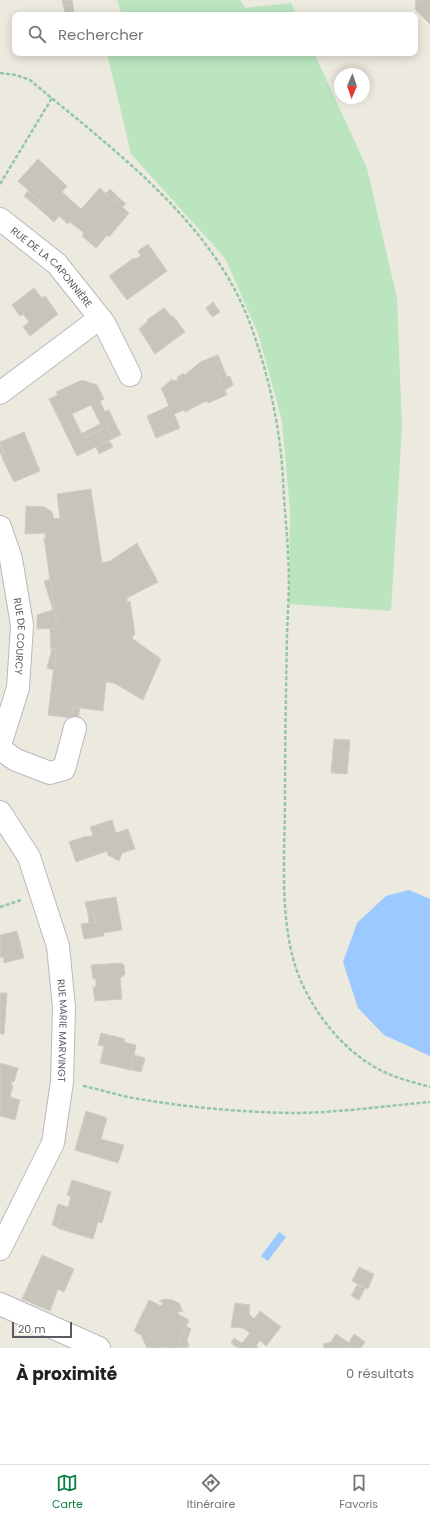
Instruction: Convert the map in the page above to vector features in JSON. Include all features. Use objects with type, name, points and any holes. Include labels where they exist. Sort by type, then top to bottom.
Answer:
[{"type":"street","name":"RUE DE LA CAPONNIÈRE","points":[[0,219],[57,264],[104,323],[130,375]]},
{"type":"street","name":"RUE DE LA CAPONNIÈRE","points":[[0,393],[100,318]]},
{"type":"street","name":"RUE DE COURCY","points":[[0,528],[12,559],[22,625],[18,688],[0,745]]},
{"type":"street","points":[[0,750],[16,760],[50,773],[64,769],[75,728]]},
{"type":"street","name":"RUE MARIE MARVINGT","points":[[0,812],[29,857],[58,946],[64,1007],[62,1082],[53,1143],[0,1249]]},
{"type":"street","points":[[0,1304],[99,1348]]},
{"type":"path","points":[[0,73],[16,75],[30,80],[122,157],[160,194],[196,232],[227,275],[250,324],[270,387],[280,446],[289,559],[285,753],[285,903],[288,934],[293,957],[299,976],[308,996],[333,1032],[348,1048],[382,1071],[430,1087]]},
{"type":"path","points":[[0,184],[52,98]]},
{"type":"path","points":[[62,1082],[133,1098],[241,1111],[292,1113],[430,1102]]},
{"type":"green space","points":[[117,0],[240,0],[245,8],[291,3],[296,12],[121,12]]},
{"type":"green space","points":[[108,56],[315,56],[334,96],[334,104],[338,104],[367,168],[397,298],[402,428],[391,611],[289,604],[290,511],[282,421],[258,333],[225,258],[131,154]]},
{"type":"water","points":[[409,890],[430,899],[430,1056],[384,1035],[358,1008],[343,962],[357,923],[386,896]]},
{"type":"water","points":[[279,1232],[286,1237],[268,1261],[261,1256]]},
{"type":"building","points":[[62,0],[72,0],[74,11],[65,12]]},
{"type":"building","points":[[416,0],[430,0],[430,24],[415,9]]},
{"type":"building","points":[[38,159],[67,186],[62,192],[72,201],[54,222],[36,206],[40,201],[18,181]]},
{"type":"building","points":[[100,188],[114,202],[115,200],[129,213],[109,237],[107,235],[99,245],[92,239],[89,242],[82,236],[84,233],[70,222],[68,224],[59,216],[72,201],[81,209]]},
{"type":"building","points":[[110,189],[118,197],[114,202],[105,194]]},
{"type":"building","points":[[28,191],[40,201],[36,206],[24,196]]},
{"type":"building","points":[[118,197],[126,204],[122,207],[115,200]]},
{"type":"building","points":[[92,239],[99,245],[96,248],[89,242]]},
{"type":"building","points":[[148,244],[167,271],[127,300],[109,276],[134,258],[135,259],[141,256],[138,251]]},
{"type":"building","points":[[34,288],[42,298],[45,296],[58,314],[30,336],[23,327],[29,322],[23,314],[20,316],[12,305]]},
{"type":"building","points":[[213,302],[220,312],[212,317],[206,308]]},
{"type":"building","points":[[164,308],[171,316],[173,316],[185,332],[155,354],[139,329],[148,321],[147,320]]},
{"type":"building","points":[[218,355],[227,377],[230,376],[233,385],[225,390],[221,379],[211,368],[218,363],[215,356]]},
{"type":"building","points":[[215,356],[218,363],[211,368],[221,379],[227,395],[208,403],[206,401],[185,412],[184,410],[174,414],[180,428],[156,438],[147,416],[169,406],[161,389],[172,379],[173,381],[178,380],[177,378],[183,373],[185,375],[200,362]]},
{"type":"building","points":[[82,380],[97,385],[104,399],[100,401],[105,412],[109,410],[114,421],[110,423],[108,427],[114,438],[77,456],[49,399],[58,395],[56,392]],"holes":[[[91,405],[103,429],[84,438],[72,414]]]},
{"type":"building","points":[[114,421],[121,435],[114,438],[108,427],[110,423]]},
{"type":"building","points":[[100,424],[103,429],[84,438],[81,434]]},
{"type":"building","points":[[24,432],[40,471],[14,482],[4,462],[7,461],[0,442]]},
{"type":"building","points":[[109,441],[113,447],[99,454],[96,447]]},
{"type":"building","points":[[0,444],[7,461],[4,462],[0,452]]},
{"type":"building","points":[[91,489],[102,563],[110,561],[137,543],[158,582],[127,598],[127,602],[130,601],[135,635],[132,636],[133,639],[161,659],[143,700],[114,683],[106,682],[103,711],[73,707],[72,718],[48,715],[56,649],[51,649],[50,628],[60,628],[59,621],[56,621],[44,538],[46,538],[45,533],[25,534],[26,506],[45,507],[52,512],[54,519],[60,518],[57,494]]},
{"type":"building","points":[[50,579],[56,621],[59,621],[60,628],[37,629],[37,615],[53,610],[44,581]]},
{"type":"building","points":[[52,649],[56,649],[54,670],[47,668]]},
{"type":"building","points":[[73,707],[80,708],[78,719],[72,718]]},
{"type":"building","points":[[334,739],[350,740],[347,774],[331,773]]},
{"type":"building","points":[[112,820],[116,833],[128,829],[135,849],[122,853],[119,861],[108,855],[107,851],[76,862],[69,842],[93,835],[90,827]]},
{"type":"building","points":[[116,897],[122,930],[103,933],[104,936],[84,939],[81,924],[95,922],[94,913],[88,914],[85,902]]},
{"type":"building","points":[[94,913],[95,922],[89,923],[88,914]]},
{"type":"building","points":[[17,931],[24,958],[4,963],[3,957],[0,958],[0,935]]},
{"type":"building","points":[[121,963],[124,965],[125,974],[120,977],[122,999],[95,1001],[93,987],[96,987],[96,979],[93,979],[91,965]]},
{"type":"building","points":[[0,993],[7,993],[4,1034],[0,1034]]},
{"type":"building","points":[[101,1033],[125,1039],[124,1042],[136,1045],[131,1070],[100,1063],[104,1046],[98,1045]]},
{"type":"building","points":[[134,1055],[145,1058],[141,1072],[131,1070]]},
{"type":"building","points":[[0,1063],[18,1068],[14,1082],[12,1081],[11,1085],[13,1085],[10,1097],[20,1100],[15,1120],[0,1116]]},
{"type":"building","points":[[86,1111],[107,1118],[101,1139],[124,1145],[118,1163],[75,1150]]},
{"type":"building","points":[[72,1180],[111,1192],[107,1191],[93,1239],[57,1228],[60,1216],[65,1218],[71,1196],[67,1195]]},
{"type":"building","points":[[107,1191],[111,1192],[102,1223],[98,1222]]},
{"type":"building","points":[[58,1204],[68,1207],[65,1218],[60,1216],[57,1227],[52,1225]]},
{"type":"building","points":[[42,1255],[74,1269],[64,1292],[58,1289],[50,1311],[22,1299]]},
{"type":"building","points":[[359,1267],[374,1274],[368,1289],[352,1281]]},
{"type":"building","points":[[357,1285],[365,1288],[359,1300],[351,1296]]},
{"type":"building","points":[[165,1299],[179,1303],[183,1312],[179,1311],[178,1314],[189,1320],[177,1347],[178,1348],[147,1348],[141,1335],[134,1331],[149,1300],[161,1306],[163,1303],[159,1301]]},
{"type":"building","points":[[235,1303],[250,1305],[249,1314],[254,1319],[260,1311],[281,1327],[266,1346],[260,1340],[256,1346],[259,1348],[238,1348],[250,1333],[243,1328],[231,1327]]},
{"type":"building","points":[[186,1326],[191,1329],[187,1340],[189,1347],[178,1348],[177,1347]]},
{"type":"building","points":[[336,1334],[349,1343],[350,1348],[324,1348],[323,1344],[331,1342]]},
{"type":"building","points":[[354,1334],[365,1342],[361,1348],[350,1348],[349,1342]]},
{"type":"building","points":[[234,1338],[242,1343],[238,1348],[231,1343]]}]
